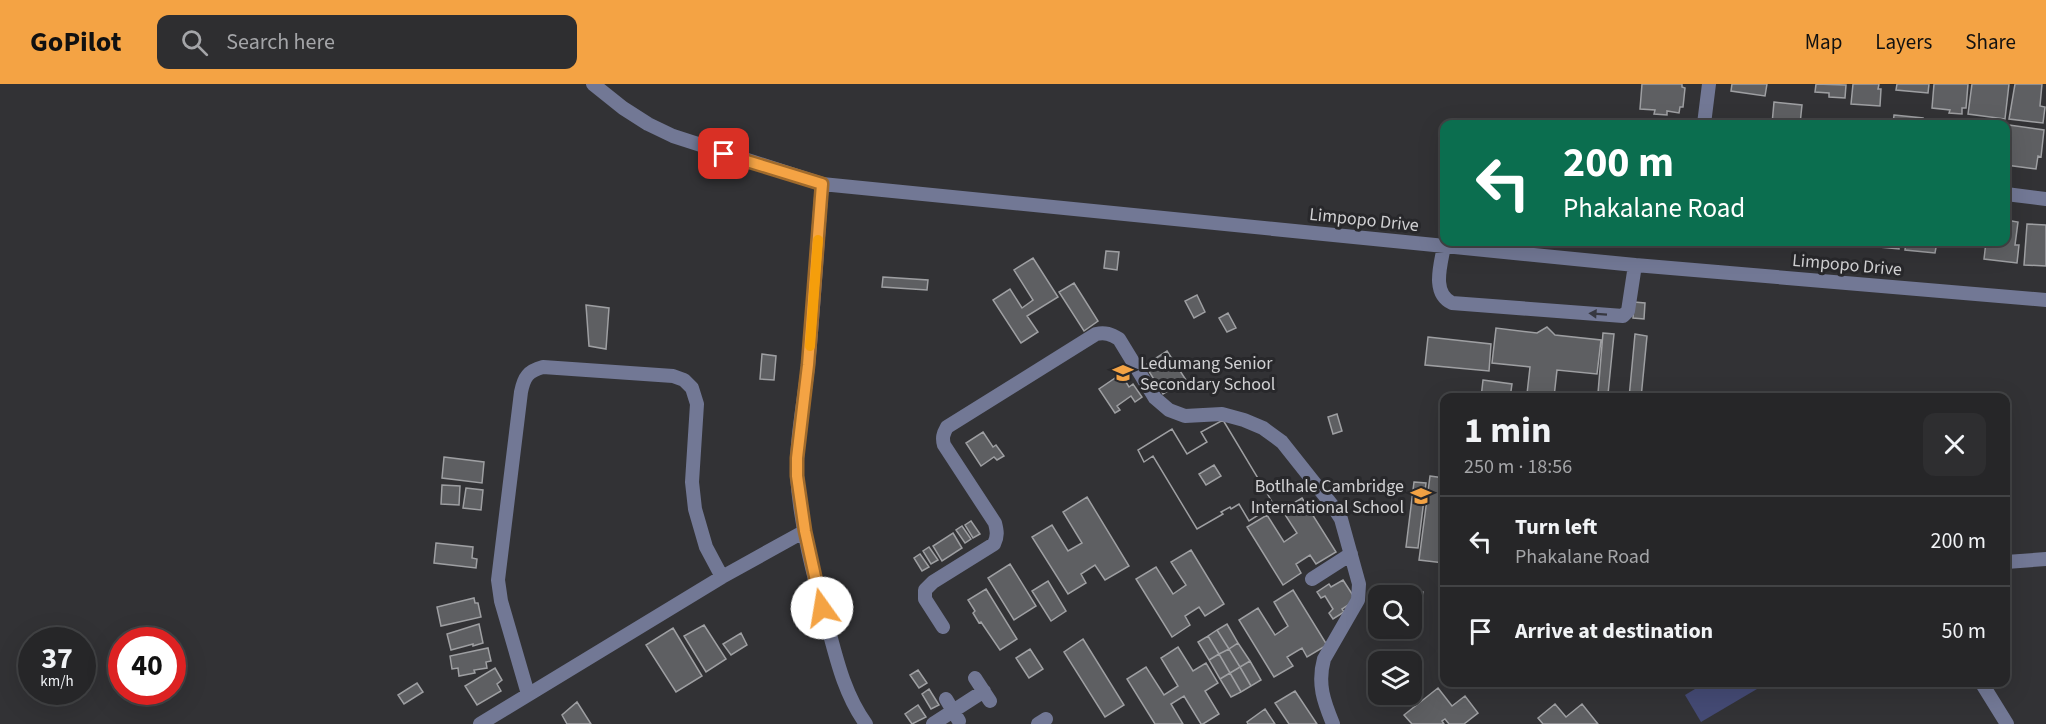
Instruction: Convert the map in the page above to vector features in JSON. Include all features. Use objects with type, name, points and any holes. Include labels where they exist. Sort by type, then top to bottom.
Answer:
[{"type":"street","name":"Limpopo Drive","points":[[593,84],[640,119],[673,136],[822,184],[1440,246]]},
{"type":"street","points":[[1704,120],[1709,84]]},
{"type":"street","points":[[822,184],[797,476],[805,531],[822,608],[840,670],[854,706],[866,724]]},
{"type":"street","points":[[2010,195],[2046,199]]},
{"type":"street","name":"Limpopo Drive","points":[[1444,246],[1635,265],[2046,300]]},
{"type":"street","points":[[1444,246],[1438,284],[1443,296],[1452,303],[1623,316],[1628,310],[1635,265]]},
{"type":"street","points":[[943,627],[925,599],[926,590],[933,582],[994,544],[997,538],[994,523],[944,446],[943,436],[947,427],[1096,334],[1112,334],[1119,339],[1155,398],[1168,410],[1185,416],[1222,414],[1263,428],[1282,442],[1341,519],[1360,593],[1324,659],[1321,677],[1322,699],[1333,724]]},
{"type":"street","points":[[528,694],[501,601],[498,580],[520,392],[531,370],[543,367],[673,376],[684,380],[692,388],[697,404],[692,482],[695,509],[706,547],[722,577]]},
{"type":"street","points":[[480,724],[722,577],[805,531]]},
{"type":"street","points":[[1312,579],[1351,554]]},
{"type":"street","points":[[2010,562],[2046,559]]},
{"type":"street","points":[[933,724],[953,710],[987,696],[975,678]]},
{"type":"street","points":[[1984,687],[2007,724]]},
{"type":"shaded area","points":[[1698,687],[1756,687],[1757,689],[1701,722],[1685,695]]},
{"type":"building","points":[[1642,84],[1682,84],[1685,88],[1683,107],[1680,107],[1679,113],[1667,111],[1667,115],[1654,114],[1655,110],[1640,109]]},
{"type":"building","points":[[1732,84],[1767,84],[1765,96],[1731,91]]},
{"type":"building","points":[[1816,84],[1846,85],[1845,98],[1829,97],[1829,93],[1815,92]]},
{"type":"building","points":[[1853,84],[1879,84],[1880,106],[1851,104]]},
{"type":"building","points":[[1897,84],[1929,84],[1928,93],[1896,90]]},
{"type":"building","points":[[1934,84],[1968,84],[1966,108],[1962,108],[1962,114],[1932,108]]},
{"type":"building","points":[[1972,84],[2009,84],[2005,119],[1968,114]]},
{"type":"building","points":[[2015,84],[2042,84],[2040,106],[2045,107],[2043,123],[2009,119]]},
{"type":"building","points":[[1774,102],[1802,105],[1800,120],[1772,120]]},
{"type":"building","points":[[1894,115],[1923,118],[1923,120],[1893,120]]},
{"type":"building","points":[[2010,125],[2044,130],[2041,157],[2038,156],[2036,169],[2010,166]]},
{"type":"building","points":[[2010,221],[2018,222],[2015,245],[2019,245],[2017,263],[1984,259],[1986,246],[2010,246]]},
{"type":"building","points":[[2027,224],[2046,225],[2046,266],[2024,265]]},
{"type":"building","points":[[1869,246],[1899,246],[1899,249]]},
{"type":"building","points":[[1906,246],[1936,246],[1935,253],[1905,250]]},
{"type":"building","points":[[1106,251],[1119,252],[1117,270],[1104,268]]},
{"type":"building","points":[[1033,258],[1058,297],[1027,316],[1038,332],[1021,343],[993,300],[1010,289],[1022,308],[1033,300],[1014,270]]},
{"type":"building","points":[[883,277],[928,280],[927,290],[882,287]]},
{"type":"building","points":[[1074,283],[1098,321],[1084,331],[1059,292]]},
{"type":"building","points":[[1197,295],[1205,312],[1194,318],[1185,301]]},
{"type":"building","points":[[1634,302],[1645,303],[1644,319],[1633,318]]},
{"type":"building","points":[[586,305],[609,308],[606,349],[589,346]]},
{"type":"building","points":[[1228,313],[1236,328],[1227,332],[1219,318]]},
{"type":"building","points":[[1547,327],[1555,335],[1601,340],[1597,374],[1557,370],[1554,393],[1527,393],[1530,367],[1492,363],[1496,328],[1537,333]]},
{"type":"building","points":[[1603,333],[1614,334],[1608,393],[1598,393]]},
{"type":"building","points":[[1635,334],[1647,336],[1641,393],[1629,393]]},
{"type":"building","points":[[1428,337],[1491,344],[1489,371],[1425,365]]},
{"type":"building","points":[[1167,351],[1186,380],[1163,394],[1145,365]]},
{"type":"building","points":[[762,354],[776,356],[774,380],[760,379]]},
{"type":"building","points":[[1121,374],[1129,387],[1133,384],[1142,397],[1135,402],[1131,396],[1117,406],[1120,410],[1115,413],[1099,389]]},
{"type":"building","points":[[1483,380],[1512,384],[1511,393],[1482,393]]},
{"type":"building","points":[[1337,414],[1342,431],[1333,434],[1328,417]]},
{"type":"building","points":[[1223,420],[1274,505],[1249,521],[1239,504],[1221,512],[1223,514],[1197,529],[1153,456],[1144,462],[1138,450],[1172,429],[1187,454],[1207,442],[1201,432]],"holes":[[[1214,465],[1221,476],[1206,485],[1199,474]]]},
{"type":"building","points":[[1223,420],[1274,505],[1249,521],[1239,504],[1221,512],[1223,514],[1197,529],[1153,456],[1144,462],[1138,450],[1172,429],[1187,454],[1207,442],[1201,432]]},
{"type":"building","points":[[983,432],[993,447],[996,445],[1004,456],[997,460],[994,457],[981,466],[966,443]]},
{"type":"building","points":[[444,457],[484,462],[482,483],[442,478]]},
{"type":"building","points":[[1430,476],[1440,477],[1440,563],[1419,560]]},
{"type":"building","points":[[1414,482],[1426,483],[1418,548],[1406,547]]},
{"type":"building","points":[[442,485],[460,486],[459,505],[441,504]]},
{"type":"building","points":[[466,488],[483,490],[481,510],[463,508]]},
{"type":"building","points":[[1087,497],[1129,566],[1105,580],[1095,565],[1081,574],[1086,583],[1068,594],[1032,537],[1052,525],[1068,551],[1082,543],[1063,512]]},
{"type":"building","points":[[1302,498],[1336,552],[1316,564],[1310,555],[1296,564],[1301,573],[1283,585],[1247,527],[1267,515],[1284,542],[1297,533],[1282,510]]},
{"type":"building","points":[[971,521],[980,534],[973,538],[965,525]]},
{"type":"building","points":[[962,526],[971,539],[965,543],[956,530]]},
{"type":"building","points":[[953,533],[962,548],[942,561],[933,546]]},
{"type":"building","points":[[436,543],[473,547],[472,558],[477,559],[476,568],[434,563]]},
{"type":"building","points":[[929,547],[938,560],[931,564],[923,551]]},
{"type":"building","points":[[1191,550],[1224,604],[1205,616],[1199,607],[1185,616],[1190,625],[1172,637],[1136,579],[1156,567],[1173,594],[1186,585],[1171,562]]},
{"type":"building","points":[[920,554],[929,567],[922,571],[914,558]]},
{"type":"building","points":[[1010,564],[1036,606],[1014,620],[988,578]]},
{"type":"building","points":[[1343,580],[1356,600],[1342,609],[1344,612],[1333,619],[1329,613],[1333,609],[1325,596],[1321,598],[1317,592],[1329,584],[1331,587]]},
{"type":"building","points":[[1048,581],[1066,611],[1051,621],[1032,591]]},
{"type":"building","points":[[986,589],[1017,639],[1000,650],[981,622],[979,623],[968,600]]},
{"type":"building","points":[[1293,590],[1327,645],[1307,657],[1302,648],[1287,657],[1293,666],[1274,677],[1239,620],[1258,608],[1275,635],[1288,626],[1274,602]]},
{"type":"building","points":[[474,598],[475,603],[478,603],[481,617],[441,626],[437,607]]},
{"type":"building","points":[[479,624],[483,643],[451,650],[447,634]]},
{"type":"building","points":[[1227,624],[1238,643],[1229,649],[1217,630]]},
{"type":"building","points":[[704,625],[726,659],[706,672],[684,636]]},
{"type":"building","points":[[673,628],[702,676],[676,692],[646,645]]},
{"type":"building","points":[[1217,630],[1229,649],[1219,654],[1208,636]]},
{"type":"building","points":[[741,633],[747,645],[731,655],[723,644]]},
{"type":"building","points":[[1208,636],[1219,654],[1209,660],[1198,642]]},
{"type":"building","points":[[1083,639],[1124,705],[1105,717],[1064,652]]},
{"type":"building","points":[[1238,643],[1250,661],[1240,667],[1229,649]]},
{"type":"building","points":[[1178,647],[1193,671],[1206,663],[1218,683],[1205,691],[1219,714],[1203,724],[1184,696],[1171,704],[1183,724],[1155,724],[1127,679],[1146,667],[1164,695],[1178,686],[1161,658]]},
{"type":"building","points":[[488,648],[491,661],[486,662],[487,668],[459,676],[458,668],[452,669],[450,656]]},
{"type":"building","points":[[1030,649],[1043,669],[1029,678],[1016,658]]},
{"type":"building","points":[[1229,649],[1240,667],[1230,673],[1219,654]]},
{"type":"building","points":[[1219,654],[1230,673],[1220,679],[1209,660]]},
{"type":"building","points":[[1250,661],[1261,680],[1251,686],[1240,667]]},
{"type":"building","points":[[1240,667],[1251,686],[1241,692],[1230,673]]},
{"type":"building","points":[[495,668],[502,680],[497,684],[501,691],[477,705],[465,686]]},
{"type":"building","points":[[918,670],[927,683],[919,688],[910,675]]},
{"type":"building","points":[[1230,673],[1241,692],[1231,697],[1220,679]]},
{"type":"building","points":[[417,683],[423,692],[404,704],[398,695]]},
{"type":"building","points":[[1438,688],[1452,706],[1465,696],[1478,713],[1464,724],[1449,724],[1445,719],[1442,721],[1444,724],[1412,724],[1404,715],[1417,705],[1422,705],[1422,701]]},
{"type":"building","points":[[929,689],[939,705],[931,709],[922,694]]},
{"type":"building","points":[[1295,691],[1317,724],[1289,724],[1275,703]]},
{"type":"building","points":[[577,702],[591,724],[567,724],[562,715]]},
{"type":"building","points":[[1555,704],[1566,717],[1582,704],[1598,724],[1543,724],[1538,718]]},
{"type":"building","points":[[918,705],[926,717],[912,724],[905,714]]},
{"type":"building","points":[[1265,709],[1275,724],[1248,724],[1247,722]]},
{"type":"slow traffic","points":[[810,346],[818,240]]},
{"type":"place","name":"Ledumang Senior Secondary School","points":[[1123,373]]},
{"type":"place","name":"Botlhale Cambridge International School","points":[[1421,496]]},
{"type":"route","points":[[724,154],[822,184],[797,476],[805,531],[822,608]]}]
